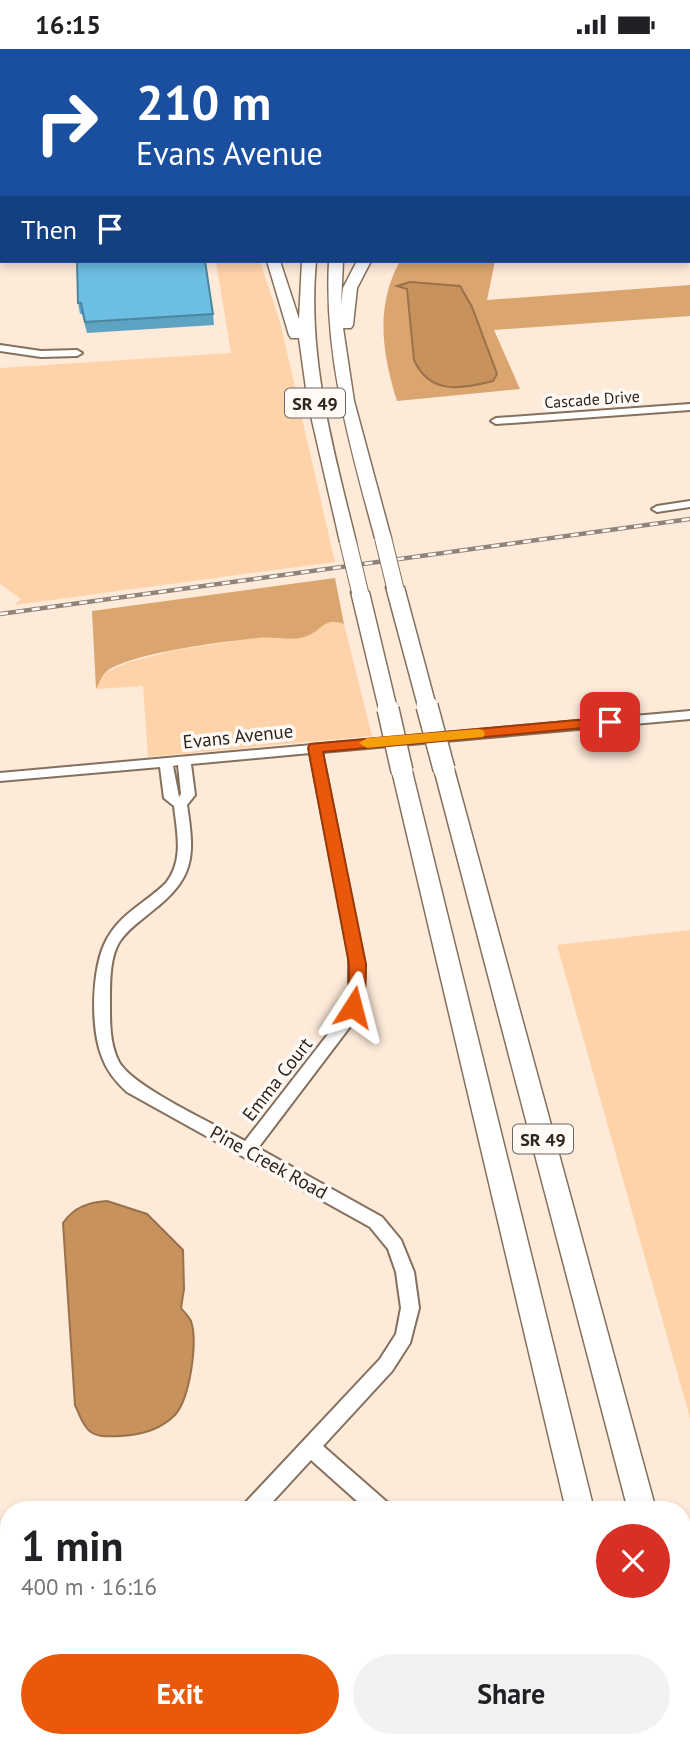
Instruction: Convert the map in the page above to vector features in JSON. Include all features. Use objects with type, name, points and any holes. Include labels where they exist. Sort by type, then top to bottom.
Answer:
[{"type":"highway","points":[[274,263],[307,363]]},
{"type":"highway","name":"SR 49","points":[[309,263],[304,311],[307,363],[578,1501]]},
{"type":"highway","name":"SR 49","points":[[336,263],[333,322],[342,383],[640,1501]]},
{"type":"highway","points":[[351,418],[347,302],[349,288],[364,263]]},
{"type":"street","points":[[0,155],[0,167]]},
{"type":"street","points":[[0,348],[41,355],[77,353]]},
{"type":"street","name":"Cascade Drive","points":[[496,421],[690,407]]},
{"type":"street","points":[[657,509],[690,504]]},
{"type":"street","name":"Evans Avenue","points":[[0,777],[690,715]]},
{"type":"street","name":"Emma Court","points":[[247,1150],[344,1024],[353,1007],[357,989],[356,955],[315,748]]},
{"type":"street","name":"Pine Creek Road","points":[[184,761],[188,795],[180,804],[184,858],[178,877],[123,928],[114,938],[104,959],[105,1041],[115,1069],[133,1087],[376,1222],[395,1245],[405,1272],[410,1308],[408,1323],[399,1347],[386,1365],[260,1501]]},
{"type":"street","name":"Pine Creek Road","points":[[166,763],[171,798],[180,804]]},
{"type":"street","points":[[310,1447],[371,1501]]},
{"type":"shaded area","points":[[216,263],[261,263],[280,322],[335,562],[14,605],[21,599],[0,584],[0,368],[231,353]]},
{"type":"shaded area","points":[[399,263],[495,263],[487,300],[690,285],[690,316],[494,330],[520,389],[397,401],[388,365],[384,330],[384,312],[392,278]]},
{"type":"shaded area","points":[[410,282],[460,286],[472,307],[497,374],[493,381],[447,387],[428,379],[421,371],[414,360],[407,289],[397,286]]},
{"type":"shaded area","points":[[335,578],[344,624],[327,623],[301,638],[224,642],[157,653],[107,671],[96,689],[92,611]]},
{"type":"shaded area","points":[[335,621],[344,624],[372,736],[148,757],[143,686],[96,689],[106,672],[129,662],[176,650],[261,637],[307,636],[323,624]]},
{"type":"shaded area","points":[[690,930],[690,1418],[557,945]]},
{"type":"shaded area","points":[[107,1201],[147,1214],[183,1250],[184,1289],[181,1308],[191,1321],[194,1342],[185,1396],[175,1415],[157,1428],[143,1433],[102,1436],[86,1428],[75,1405],[63,1223],[82,1206]]},
{"type":"building","points":[[77,263],[205,263],[213,314],[85,322],[81,303],[78,303]]},
{"type":"railway","points":[[0,614],[690,519]]},
{"type":"slow traffic","points":[[367,743],[478,734]]},
{"type":"route","points":[[353,1007],[358,980],[356,955],[315,748],[610,722]]}]
